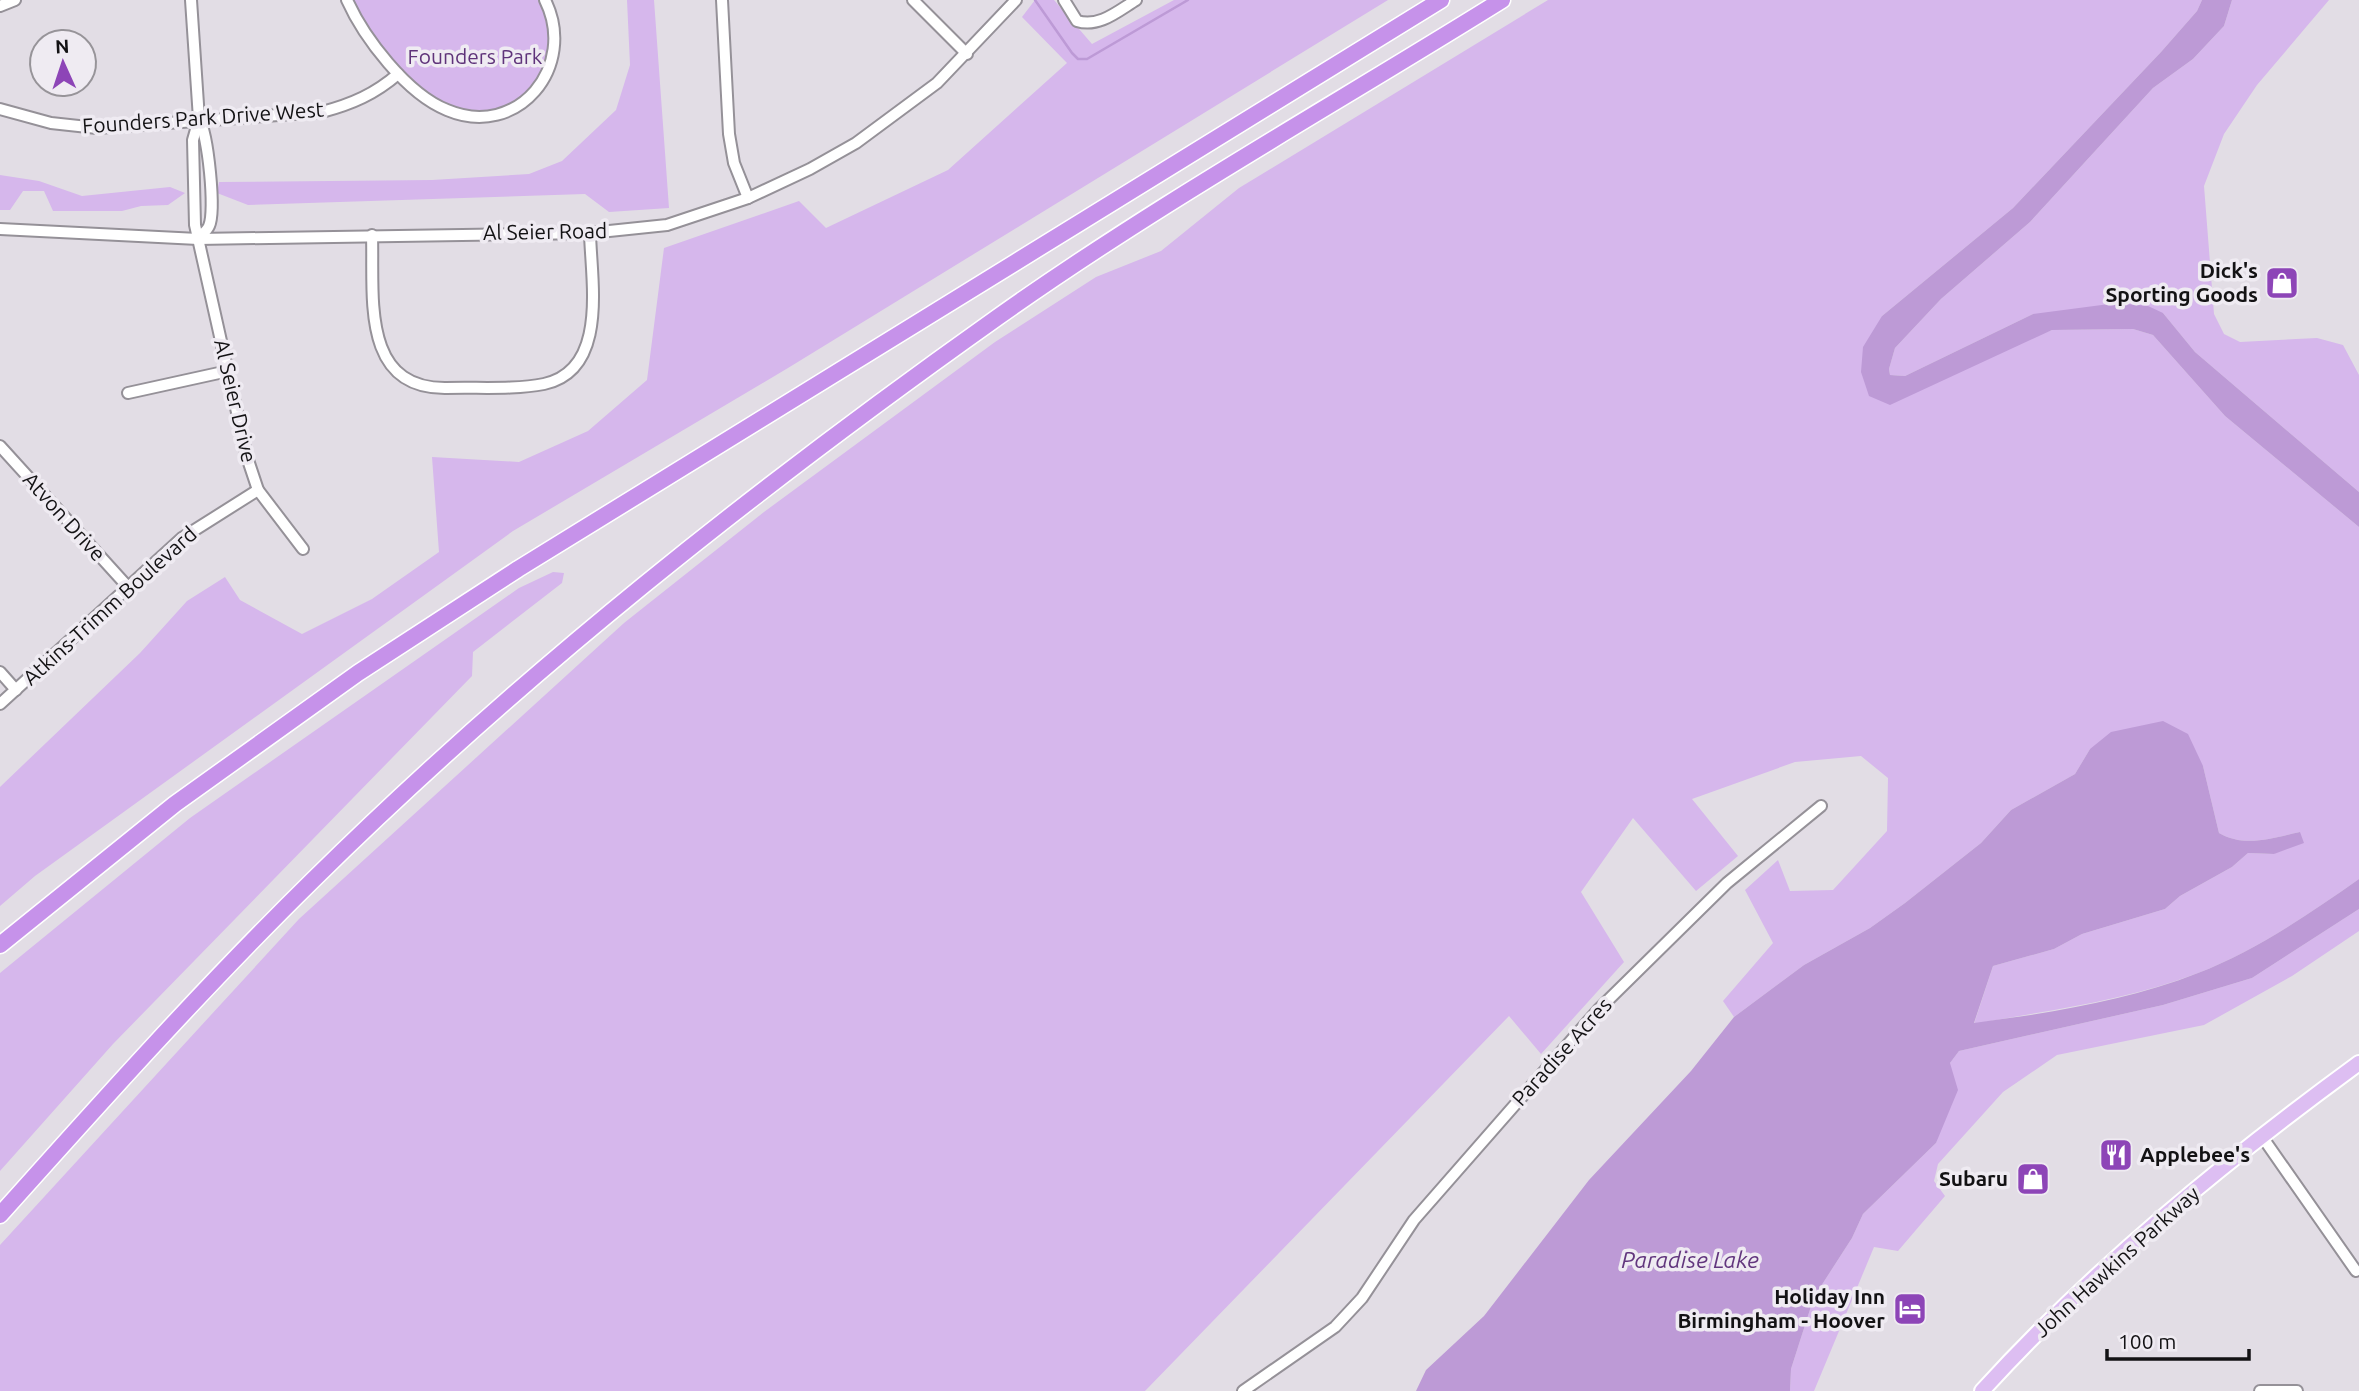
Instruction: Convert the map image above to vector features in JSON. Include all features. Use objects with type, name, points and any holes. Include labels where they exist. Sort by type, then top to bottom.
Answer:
[{"type":"highway","points":[[0,945],[175,804],[358,673],[518,569],[1441,0]]},
{"type":"highway","points":[[0,1215],[140,1059],[312,881],[500,707],[682,554],[1003,314],[1147,219],[1502,0]]},
{"type":"main road","name":"John Hawkins Parkway","points":[[1982,1391],[2143,1235],[2261,1135],[2359,1063]]},
{"type":"street","points":[[0,6],[15,0]]},
{"type":"street","name":"Al Seier Drive","points":[[191,0],[199,119],[193,140],[195,225],[258,490],[303,549]]},
{"type":"street","points":[[347,0],[356,19],[398,74],[446,110],[472,117],[510,110],[539,87],[551,67],[555,25],[545,0]]},
{"type":"street","points":[[722,0],[729,134],[734,163],[748,198]]},
{"type":"street","points":[[913,0],[967,54]]},
{"type":"street","name":"Al Seier Road","points":[[0,229],[55,229],[198,239],[590,233],[667,225],[748,198],[810,169],[883,125],[937,83],[1016,0]]},
{"type":"street","points":[[1064,0],[1077,21],[1086,24],[1094,24],[1136,0]]},
{"type":"street","name":"Founders Park Drive West","points":[[0,109],[51,123],[97,128],[322,112],[355,103],[380,89],[398,74]]},
{"type":"street","points":[[372,235],[376,327],[383,353],[389,363],[408,380],[439,388],[545,383],[571,368],[585,350],[592,325],[590,233]]},
{"type":"street","points":[[128,393],[228,371]]},
{"type":"street","name":"Atvon Drive","points":[[0,446],[128,587]]},
{"type":"street","name":"Atkins-Trimm Boulevard","points":[[0,705],[182,538],[258,490]]},
{"type":"street","points":[[0,672],[16,690]]},
{"type":"street","name":"Paradise Acres","points":[[1243,1391],[1335,1327],[1362,1298],[1414,1220],[1598,1010],[1727,883],[1821,806]]},
{"type":"street","points":[[2261,1135],[2356,1271]]},
{"type":"street","points":[[2260,1391],[2297,1391]]},
{"type":"green space","name":"Founders Park","points":[[350,0],[538,0],[549,22],[551,45],[545,66],[533,85],[516,101],[495,111],[473,114],[449,109],[433,101],[404,77],[380,47]]},
{"type":"green space","points":[[627,0],[654,0],[669,208],[609,212],[585,194],[248,205],[217,193],[219,182],[432,180],[529,174],[562,161],[616,110],[630,65]]},
{"type":"green space","points":[[1035,0],[1054,0],[1092,44],[1174,0],[1388,0],[788,368],[513,531],[35,876],[0,906],[0,787],[140,653],[187,601],[225,577],[240,600],[302,634],[372,599],[439,552],[432,457],[519,462],[588,431],[647,380],[664,248],[799,201],[826,228],[948,170],[1067,63],[1022,17]]},
{"type":"green space","points":[[1548,0],[2202,0],[2197,11],[2161,52],[2013,208],[1882,316],[1869,396],[2052,330],[2133,329],[2153,335],[2225,416],[2359,527],[2359,879],[2261,943],[2198,973],[2115,998],[1974,1024],[1993,966],[2054,949],[2082,934],[2165,909],[2180,896],[2232,867],[2248,853],[2274,854],[2300,832],[2249,841],[2229,838],[2219,833],[2203,766],[2090,749],[2075,774],[2011,810],[1981,843],[1905,903],[1870,928],[1804,965],[1734,1017],[1723,1001],[1773,943],[1745,890],[1778,860],[1790,891],[1833,890],[1887,831],[1888,778],[1861,756],[1795,762],[1692,799],[1738,856],[1696,891],[1633,818],[1581,892],[1624,962],[1541,1054],[1509,1016],[1145,1391],[0,1391],[0,1245],[299,919],[624,623],[764,512],[995,342],[1096,277],[1161,251],[1239,188]]},
{"type":"green space","points":[[2232,0],[2329,0],[2257,85],[2224,134],[2204,186],[2214,314],[2224,334],[2240,342],[2317,338],[2343,345],[2359,375],[2359,492],[2195,352],[2163,313],[2033,314],[1905,376],[1890,375],[1895,348],[1941,299],[2030,222],[2153,88],[2193,59],[2224,26]]},
{"type":"green space","points":[[0,175],[39,181],[82,196],[170,187],[185,193],[168,205],[141,206],[122,211],[53,211],[44,191],[23,191],[10,210],[0,210]]},
{"type":"green space","points":[[553,572],[564,573],[562,583],[473,652],[472,676],[113,1044],[0,1171],[0,973],[190,818],[519,588]]},
{"type":"green space","points":[[2359,909],[2359,931],[2292,976],[2204,1025],[2057,1055],[2003,1092],[1938,1164],[1934,1181],[1945,1196],[1898,1251],[1874,1247],[1814,1391],[1790,1391],[1791,1369],[1814,1297],[1852,1238],[1863,1214],[1936,1143],[1950,1063],[1959,1051],[2163,1005],[2252,978]]},
{"type":"water","points":[[2202,0],[2232,0],[2224,26],[2193,59],[2153,88],[2030,222],[1941,299],[1895,348],[1890,375],[1905,376],[2033,314],[2117,303],[2148,306],[2163,313],[2195,352],[2359,492],[2359,527],[2225,416],[2153,335],[2133,329],[2052,330],[1890,405],[1869,396],[1861,372],[1863,347],[1882,316],[2013,208],[2161,52],[2197,11]]},
{"type":"water","name":"Paradise Lake","points":[[2163,721],[2188,734],[2203,766],[2219,833],[2229,838],[2249,841],[2300,832],[2304,843],[2274,854],[2248,853],[2232,867],[2180,896],[2165,909],[2082,934],[2054,949],[1993,966],[1974,1023],[2116,998],[2198,973],[2261,943],[2359,879],[2359,909],[2252,978],[2163,1005],[1959,1051],[1950,1063],[1958,1090],[1936,1143],[1863,1214],[1852,1238],[1814,1297],[1791,1369],[1790,1391],[1416,1391],[1426,1370],[1484,1316],[1589,1180],[1691,1071],[1734,1017],[1804,965],[1870,928],[1905,903],[1981,843],[2011,810],[2075,774],[2090,749],[2111,732]]},
{"type":"waterway","points":[[1035,0],[1078,59],[1087,59],[1188,0]]},
{"type":"place","name":"Dick's Sporting Goods","points":[[2282,283]]},
{"type":"place","name":"Applebee's","points":[[2116,1155]]},
{"type":"place","name":"Subaru","points":[[2033,1179]]},
{"type":"place","name":"Holiday Inn Birmingham - Hoover","points":[[1910,1309]]}]
